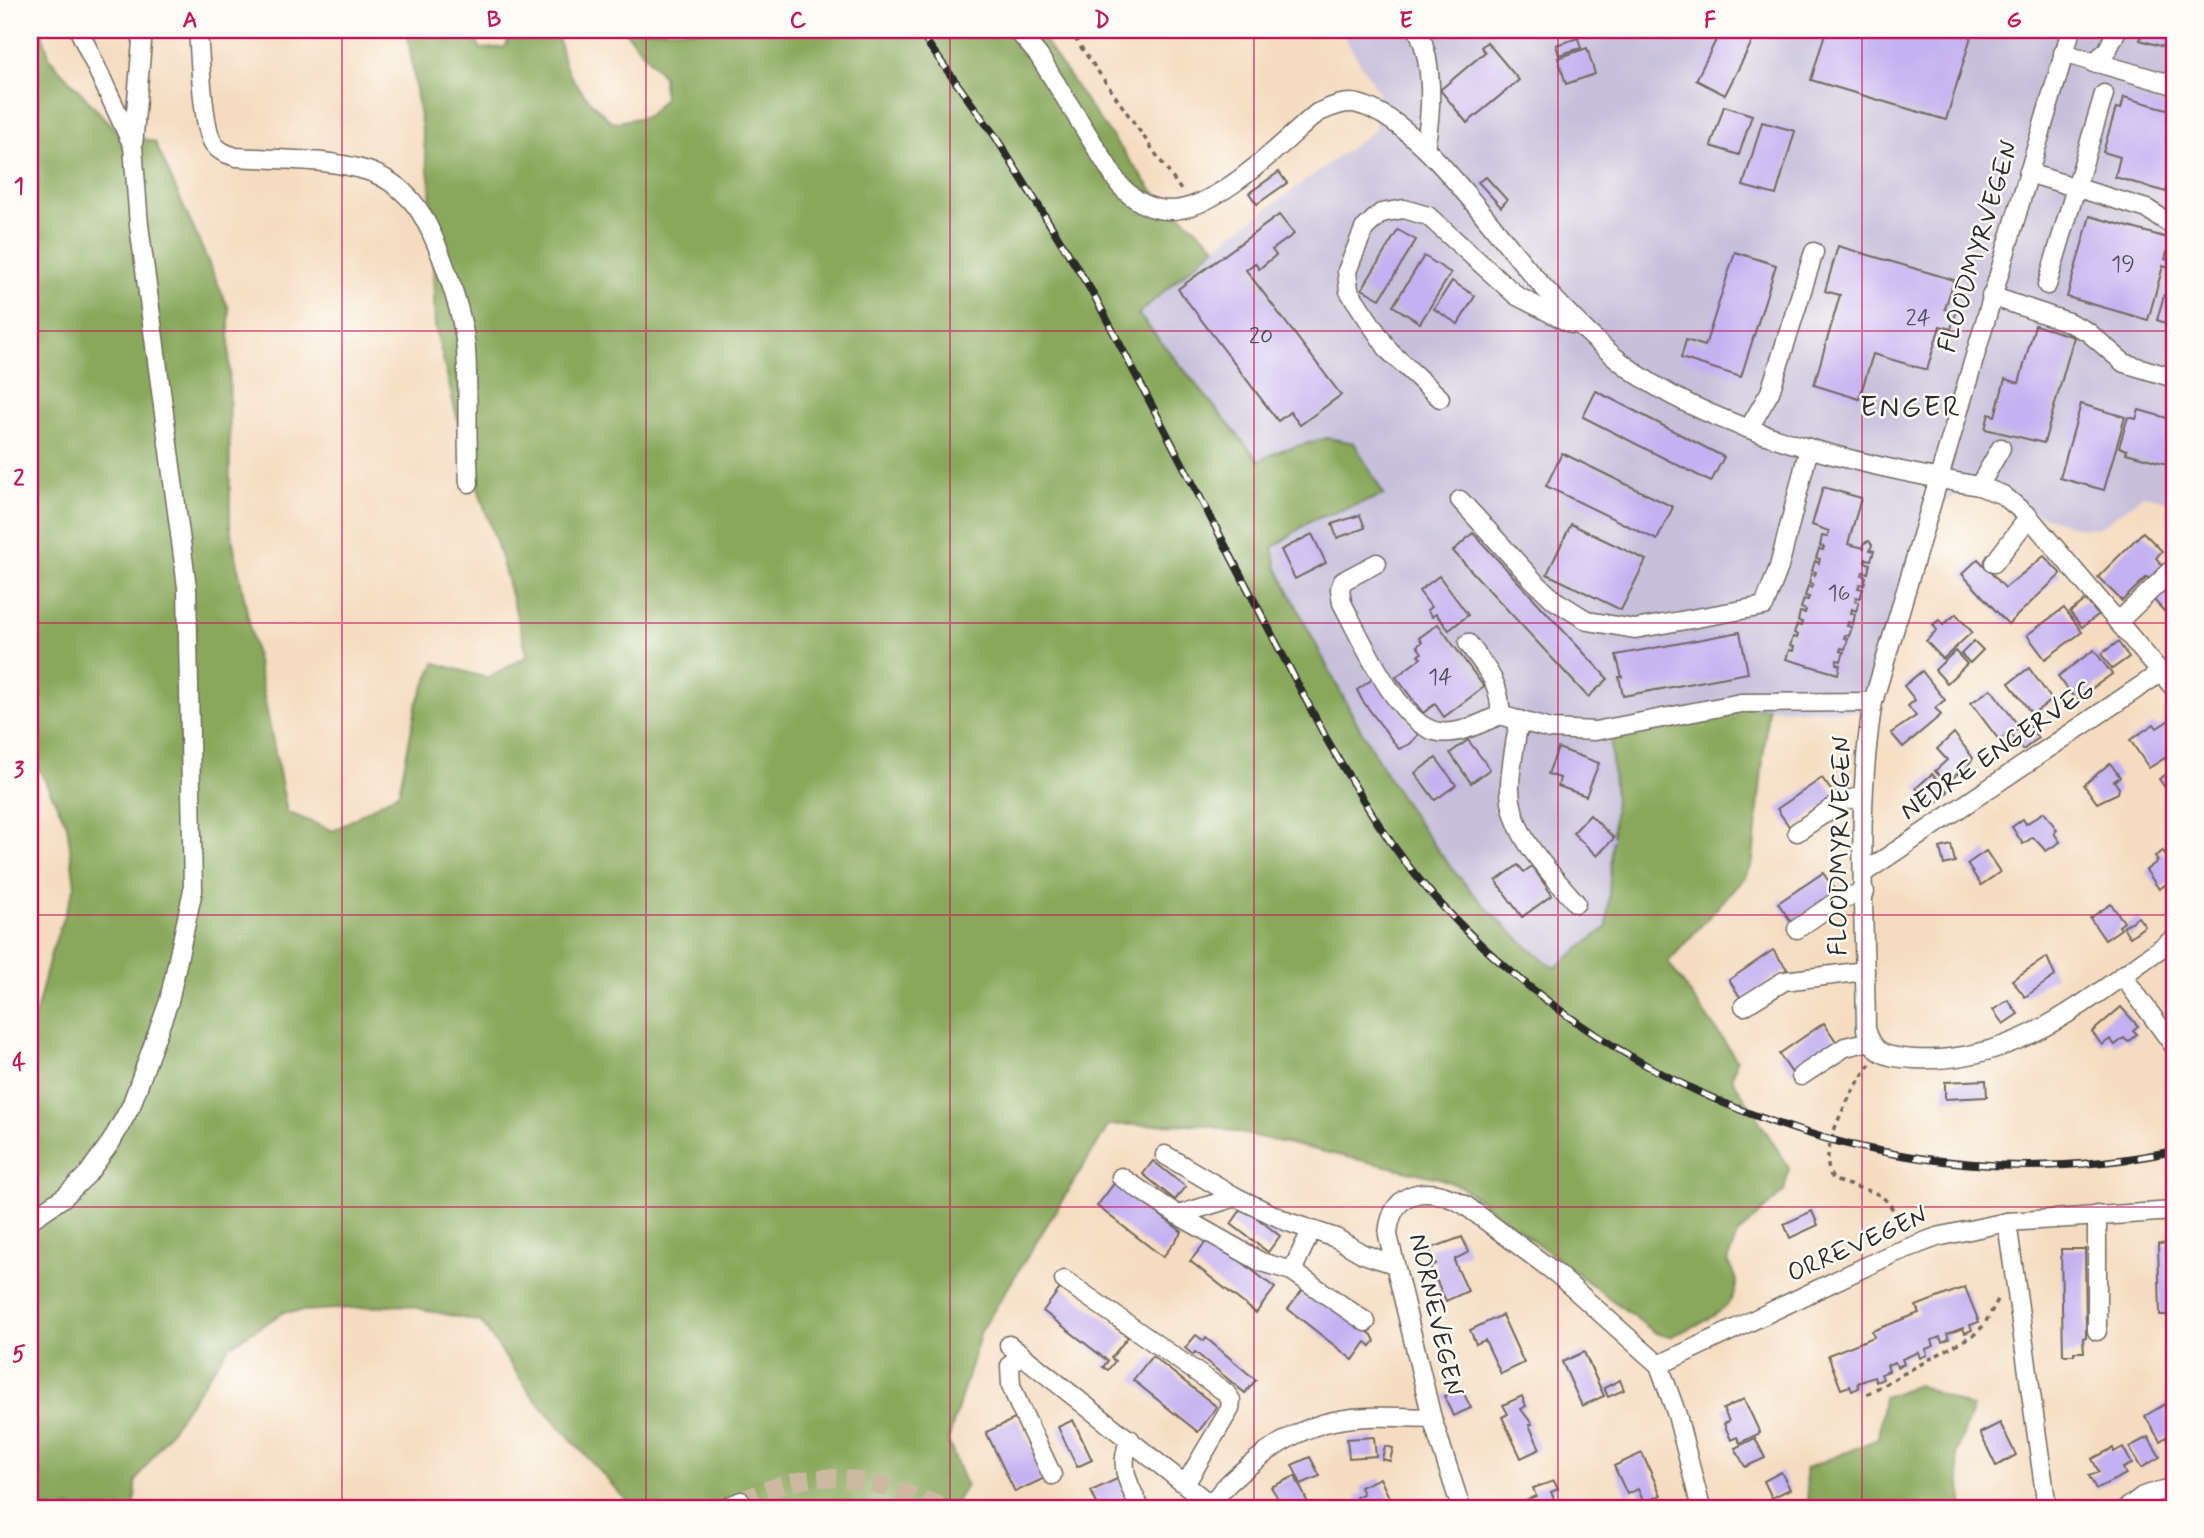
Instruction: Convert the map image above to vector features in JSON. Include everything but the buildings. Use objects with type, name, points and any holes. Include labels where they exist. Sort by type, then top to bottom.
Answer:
[{"type":"street","points":[[79,30],[133,146]]},
{"type":"street","points":[[30,1220],[64,1197],[87,1175],[111,1142],[131,1106],[169,1001],[193,890],[193,747],[187,587],[139,225],[133,146],[143,30]]},
{"type":"street","points":[[198,30],[207,120],[212,143],[221,152],[236,157],[337,165],[369,171],[400,190],[422,216],[433,237],[463,326],[469,482]]},
{"type":"street","points":[[1017,30],[1039,55],[1118,183],[1132,199],[1169,211],[1192,206],[1232,184],[1317,113],[1333,106],[1355,103],[1381,113],[1425,148],[1546,291],[1622,363],[1658,386],[1749,428],[1809,448],[1937,479],[1979,486],[2003,495],[2029,517],[2174,688]]},
{"type":"street","points":[[1418,30],[1429,81],[1429,123],[1425,148]]},
{"type":"street","name":"FLOODMYRVEGEN","points":[[1874,1047],[1866,1029],[1863,797],[1873,702],[2071,30]]},
{"type":"street","points":[[2093,62],[2107,51],[2117,30]]},
{"type":"street","points":[[2063,53],[2174,85]]},
{"type":"street","points":[[2046,285],[2104,94]]},
{"type":"street","points":[[2028,173],[2147,209],[2170,222],[2174,202]]},
{"type":"street","points":[[1440,398],[1389,351],[1349,291],[1348,271],[1364,229],[1381,213],[1404,209],[1428,216],[1517,296],[1587,332]]},
{"type":"street","points":[[1749,428],[1770,392],[1814,252]]},
{"type":"street","points":[[1991,296],[2088,332],[2124,363],[2174,378]]},
{"type":"street","points":[[1460,500],[1533,580],[1576,616],[1611,627],[1653,626],[1764,606],[1776,577],[1809,448]]},
{"type":"street","points":[[1979,486],[2001,448]]},
{"type":"street","points":[[1994,563],[2029,517]]},
{"type":"street","points":[[1377,563],[1343,580],[1340,589],[1342,603],[1387,686],[1421,727],[1436,732],[1449,733],[1500,715],[1550,729],[1595,731],[1741,703],[1873,702]]},
{"type":"street","points":[[2118,622],[2174,568]]},
{"type":"street","points":[[1468,643],[1496,683],[1501,699],[1500,715]]},
{"type":"street","name":"NEDRE ENGERVEG","points":[[1865,872],[2160,673]]},
{"type":"street","points":[[1519,720],[1510,786],[1513,816],[1523,838],[1576,903]]},
{"type":"street","points":[[1797,832],[1844,800],[1863,797]]},
{"type":"street","points":[[1797,929],[1840,900],[1865,892]]},
{"type":"street","points":[[1801,1076],[1845,1047],[1874,1047],[1892,1058],[1936,1060],[1988,1053],[2012,1045],[2039,1030],[2174,939]]},
{"type":"street","points":[[1744,1006],[1784,981],[1866,971]]},
{"type":"street","points":[[2122,975],[2174,1046]]},
{"type":"street","points":[[1165,1155],[1236,1197],[1311,1231],[1336,1238],[1363,1254],[1394,1264]]},
{"type":"street","points":[[1121,1177],[1178,1215],[1261,1262],[1292,1271],[1366,1322]]},
{"type":"street","name":"NORNEVEGEN","points":[[1461,1508],[1432,1418],[1388,1235],[1389,1219],[1401,1201],[1424,1192],[1451,1197],[1557,1274],[1659,1365]]},
{"type":"street","points":[[1178,1215],[1236,1197]]},
{"type":"street","name":"ORREVEGEN","points":[[1659,1365],[1937,1237],[2007,1222],[2174,1211]]},
{"type":"street","points":[[2097,1215],[2097,1331]]},
{"type":"street","points":[[2007,1222],[2048,1508]]},
{"type":"street","points":[[1292,1271],[1311,1231]]},
{"type":"street","points":[[1064,1280],[1165,1348],[1225,1392],[1231,1400],[1230,1409],[1186,1483]]},
{"type":"street","points":[[1052,1475],[1011,1385],[1010,1366],[1014,1349],[1186,1483],[1211,1507],[1241,1472],[1269,1450],[1310,1427],[1359,1416],[1432,1418]]},
{"type":"street","points":[[1659,1365],[1677,1415],[1701,1508]]},
{"type":"street","points":[[1130,1439],[1122,1457],[1124,1474],[1140,1508]]},
{"type":"street","points":[[2127,1508],[2143,1496],[2174,1487]]},
{"type":"path","points":[[1069,30],[1192,206]]},
{"type":"path","points":[[1874,1047],[1835,1129],[1828,1151],[1829,1175],[1834,1181],[1881,1194],[1892,1205],[1911,1247]]},
{"type":"path","points":[[1867,1394],[1975,1334],[1984,1325],[2014,1269]]},
{"type":"shaded area","points":[[1340,30],[2174,30],[2174,503],[2143,495],[2099,528],[2076,527],[1969,493],[1954,497],[1946,501],[1937,513],[1877,713],[1768,708],[1611,735],[1615,797],[1607,927],[1555,968],[1489,912],[1443,859],[1369,747],[1277,568],[1273,548],[1310,521],[1384,495],[1279,451],[1259,462],[1137,313],[1216,246],[1375,130],[1378,91]]},
{"type":"green space","points":[[30,30],[41,30],[50,59],[117,132],[155,142],[229,309],[230,527],[287,812],[333,831],[399,792],[417,703],[435,663],[487,678],[528,656],[499,551],[464,446],[435,326],[430,184],[407,30],[470,30],[481,49],[506,47],[510,30],[555,30],[570,75],[587,98],[613,123],[648,116],[664,98],[663,76],[624,30],[1037,30],[1089,106],[1153,191],[1216,246],[1138,314],[1259,461],[1279,451],[1327,438],[1354,443],[1384,495],[1310,521],[1273,548],[1277,568],[1333,678],[1394,786],[1465,885],[1508,929],[1555,968],[1607,927],[1615,797],[1610,735],[1723,707],[1768,708],[1753,860],[1745,877],[1668,962],[1737,1060],[1732,1078],[1789,1168],[1784,1191],[1737,1235],[1727,1262],[1736,1282],[1729,1302],[1712,1317],[1670,1337],[1656,1333],[1462,1187],[1439,1178],[1201,1124],[1109,1125],[981,1331],[948,1441],[966,1486],[952,1508],[633,1508],[533,1397],[481,1322],[404,1305],[284,1312],[229,1346],[136,1481],[135,1508],[30,1508],[30,1037],[51,953],[75,886],[67,824],[30,752]]},
{"type":"green space","points":[[1917,1385],[1973,1408],[1956,1454],[1963,1508],[1809,1508],[1805,1469],[1878,1439],[1884,1397]]},
{"type":"tunnel","points":[[741,1501],[798,1481],[822,1478],[868,1482],[948,1508]]},
{"type":"railway","points":[[918,30],[995,136],[1094,295],[1326,738],[1364,801],[1420,881],[1509,970],[1591,1031],[1679,1082],[1772,1122],[1870,1149],[1971,1164],[2072,1165],[2174,1151]]},
{"type":"district","name":"ENGER","points":[[1911,407]]}]
